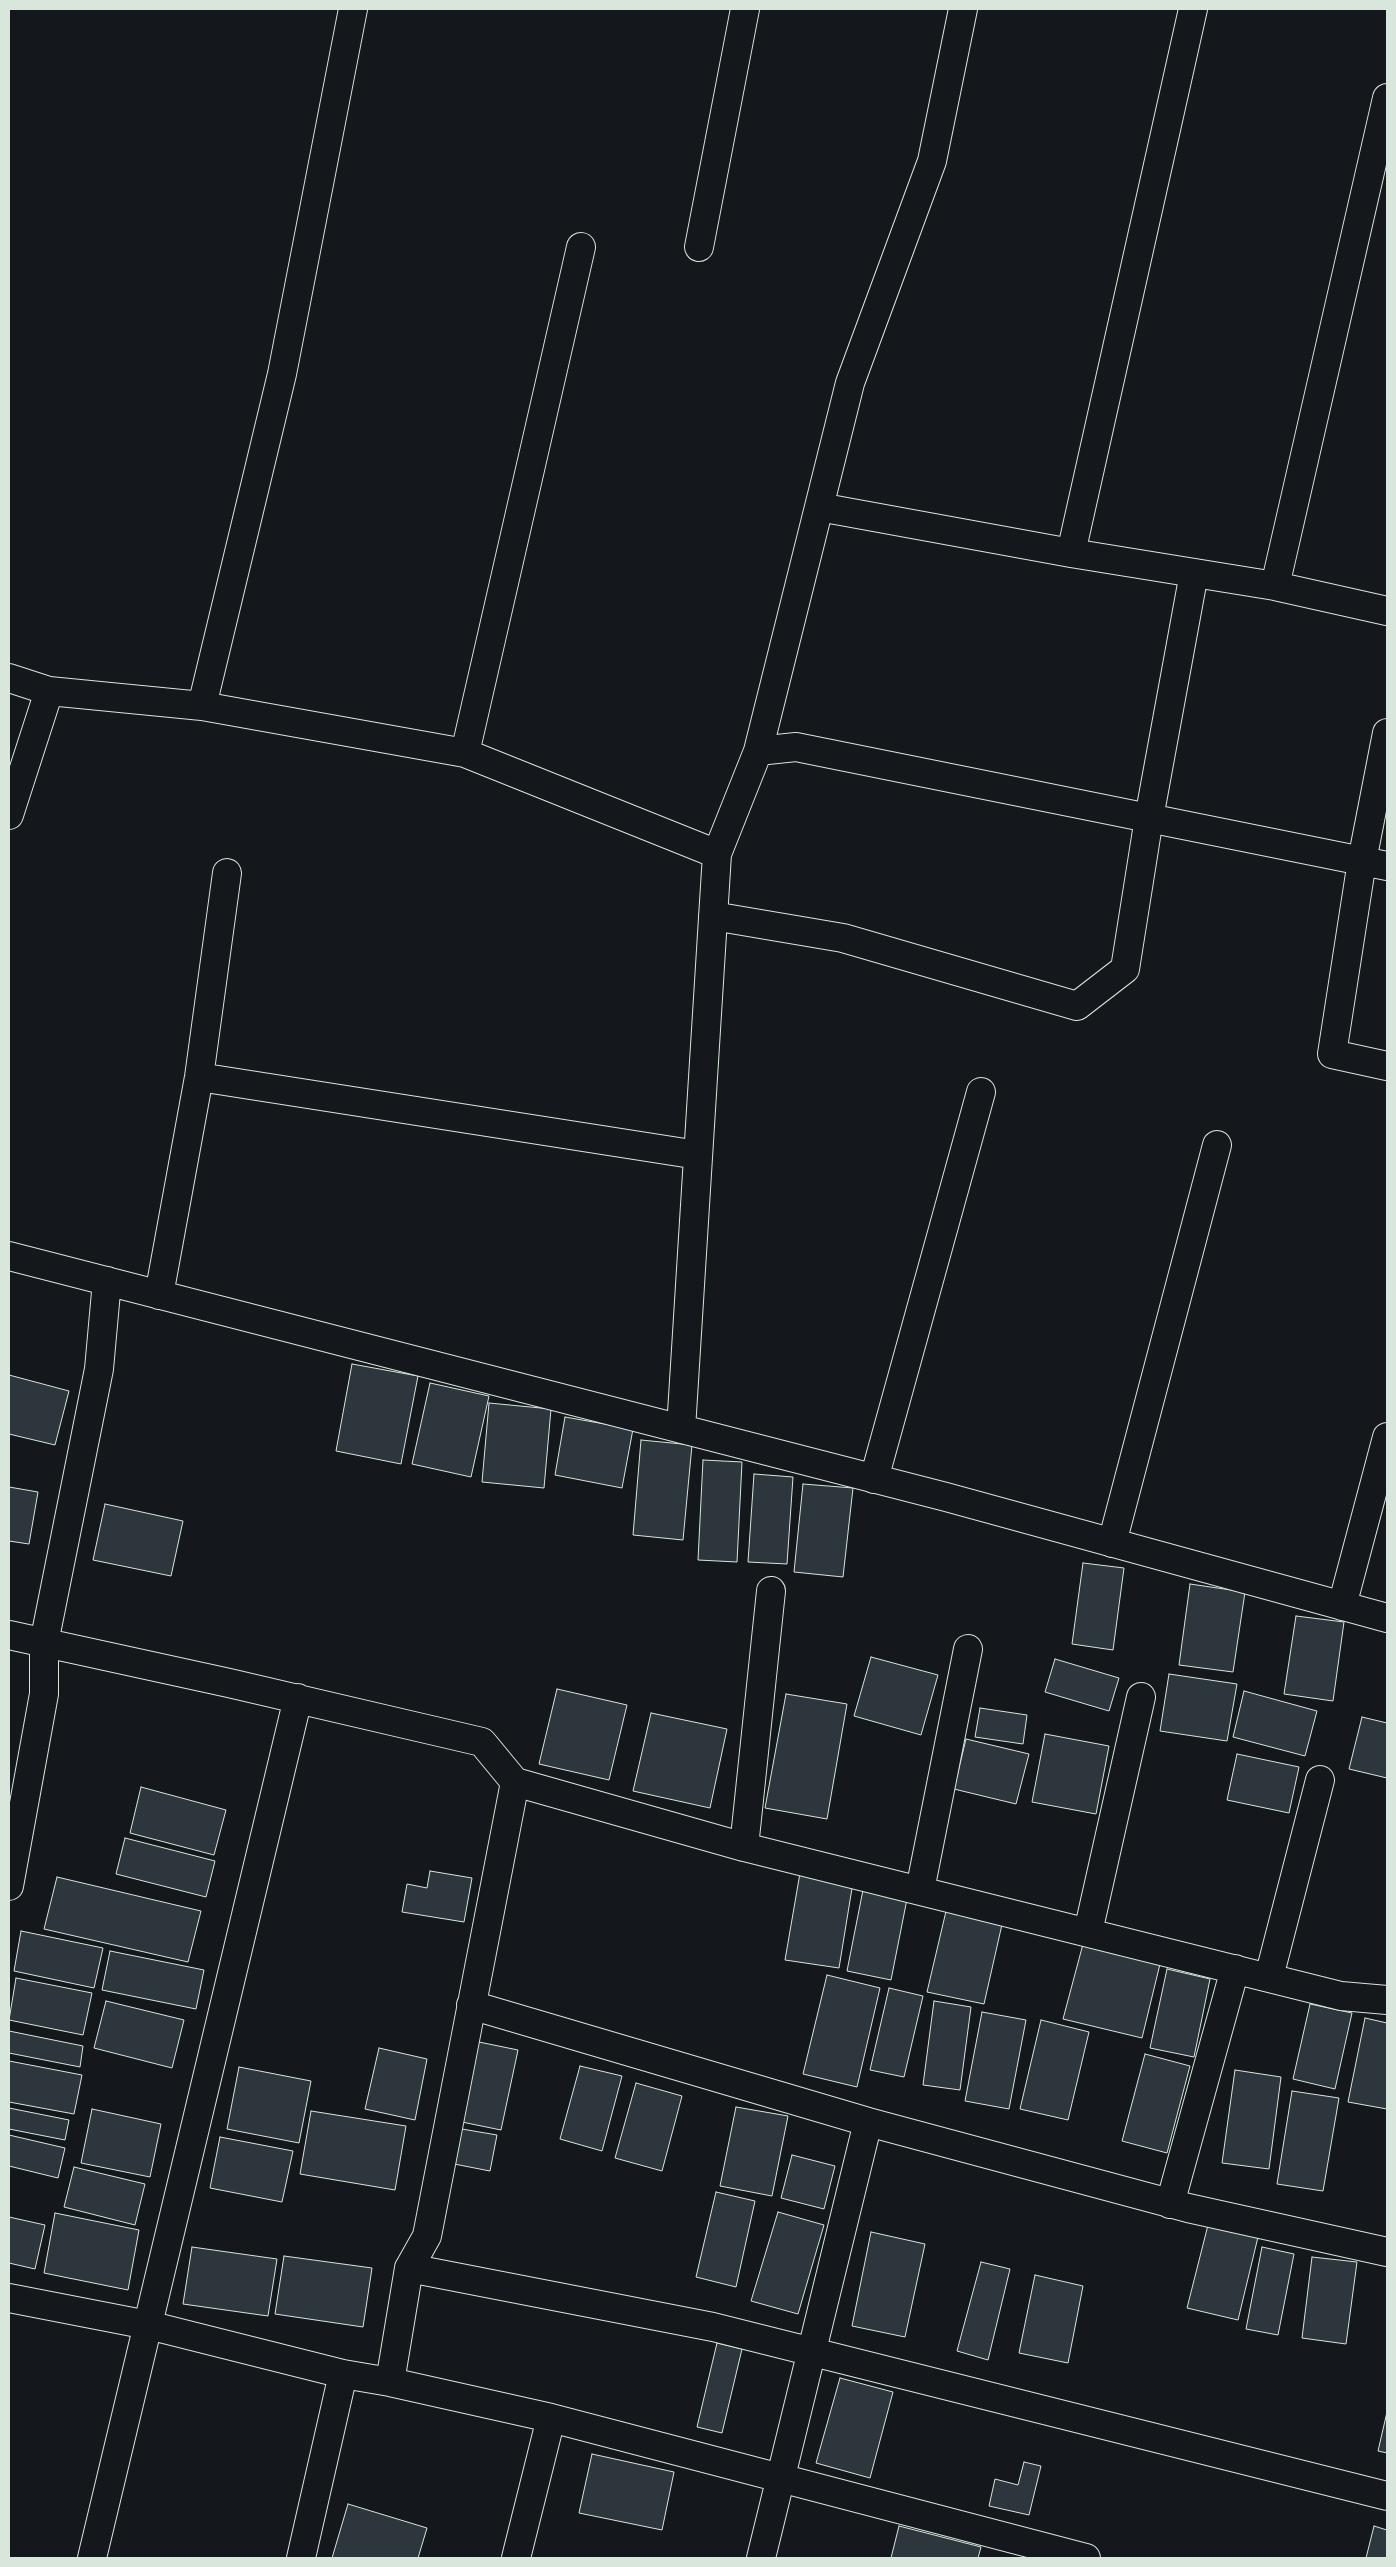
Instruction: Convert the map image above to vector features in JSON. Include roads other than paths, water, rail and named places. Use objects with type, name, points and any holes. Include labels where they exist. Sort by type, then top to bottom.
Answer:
[{"type":"street","points":[[202,706],[282,374],[353,9]]},
{"type":"street","points":[[699,247],[745,9]]},
{"type":"street","points":[[681,1429],[717,854],[758,751],[850,384],[932,161],[963,9]]},
{"type":"street","points":[[1071,553],[1193,9]]},
{"type":"street","points":[[1275,586],[1387,98]]},
{"type":"street","points":[[465,753],[581,247]]},
{"type":"street","points":[[819,507],[1071,553],[1275,586],[1387,612]]},
{"type":"street","points":[[713,916],[843,938],[1077,1006],[1125,969],[1149,818],[1194,573]]},
{"type":"street","points":[[9,678],[49,691],[202,706],[465,753],[717,854]]},
{"type":"street","points":[[9,815],[49,691]]},
{"type":"street","points":[[1387,732],[1375,863],[1332,1054],[1387,1066]]},
{"type":"street","points":[[758,751],[796,746],[1375,863]]},
{"type":"street","points":[[158,1295],[199,1077],[226,873]]},
{"type":"street","points":[[199,1077],[698,1155]]},
{"type":"street","points":[[874,1479],[980,1092]]},
{"type":"street","points":[[1112,1543],[1217,1145]]},
{"type":"street","points":[[9,1256],[874,1479],[1387,1618]]},
{"type":"street","points":[[9,1886],[44,1694],[44,1643],[100,1370],[106,1281]]},
{"type":"street","points":[[1342,1606],[1387,1437]]},
{"type":"street","points":[[744,1847],[771,1591]]},
{"type":"street","points":[[9,1636],[298,1698],[482,1742],[515,1782],[744,1847],[1341,1996],[1387,2000]]},
{"type":"street","points":[[920,1890],[968,1649]]},
{"type":"street","points":[[1088,1932],[1141,1697]]},
{"type":"street","points":[[92,2558],[298,1698]]},
{"type":"street","points":[[1269,1977],[1320,1780]]},
{"type":"street","points":[[390,2382],[409,2268],[427,2236],[515,1782]]},
{"type":"street","points":[[1170,2204],[1235,1969]]},
{"type":"street","points":[[471,2005],[868,2122],[1170,2204],[1387,2252]]},
{"type":"street","points":[[761,2558],[868,2122]]},
{"type":"street","points":[[409,2268],[713,2327],[1387,2496]]},
{"type":"street","points":[[9,2298],[148,2325],[343,2374],[390,2382],[551,2418],[781,2478],[1004,2547],[1086,2558]]},
{"type":"street","points":[[301,2558],[343,2374]]},
{"type":"street","points":[[516,2558],[551,2418]]}]
